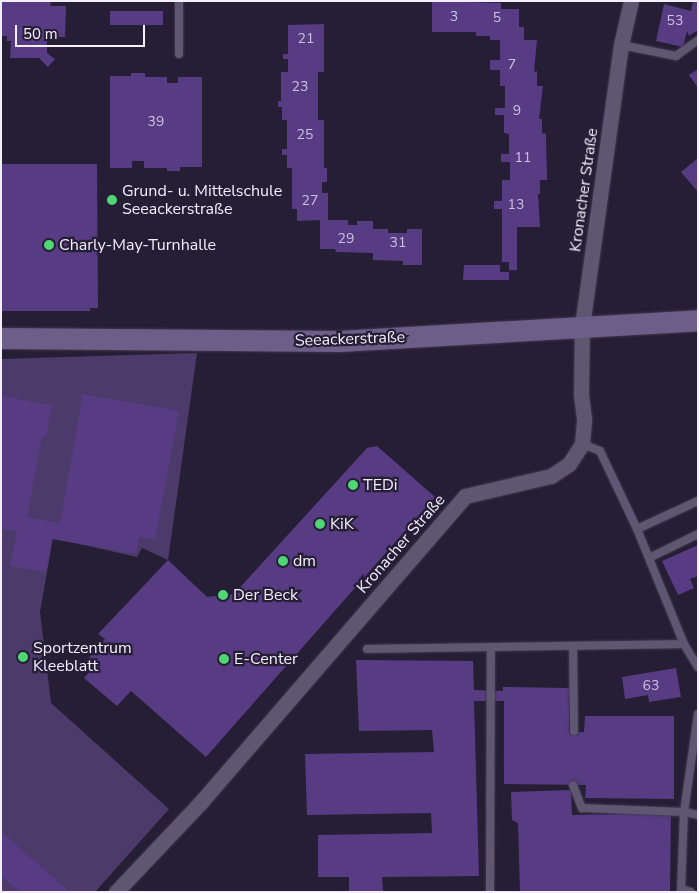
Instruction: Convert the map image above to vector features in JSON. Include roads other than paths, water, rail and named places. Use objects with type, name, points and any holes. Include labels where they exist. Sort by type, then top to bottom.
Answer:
[{"type":"main road","name":"Seeackerstraße","points":[[1,338],[339,341],[698,320]]},
{"type":"street","name":"Kronacher Straße","points":[[116,892],[201,802],[465,496],[551,476],[569,464],[582,444],[584,419],[581,394],[582,326],[621,45],[631,1]]},
{"type":"lane","points":[[179,1],[179,54]]},
{"type":"lane","points":[[621,45],[676,56],[698,40]]},
{"type":"lane","points":[[582,444],[600,452],[637,529],[684,644],[698,667]]},
{"type":"lane","points":[[637,529],[698,501]]},
{"type":"lane","points":[[649,558],[698,534]]},
{"type":"lane","points":[[367,649],[684,644]]},
{"type":"lane","points":[[573,646],[574,731]]},
{"type":"lane","points":[[490,892],[492,647]]},
{"type":"lane","points":[[691,892],[681,890],[684,812],[698,714]]},
{"type":"lane","points":[[573,785],[582,808],[684,812],[698,815]]},
{"type":"place","name":"Grund- u. Mittelschule Seeackerstraße","points":[[112,200]]},
{"type":"place","name":"Charly-May-Turnhalle","points":[[49,245]]},
{"type":"place","name":"TEDi","points":[[353,485]]},
{"type":"place","name":"KiK","points":[[320,524]]},
{"type":"place","name":"dm","points":[[283,561]]},
{"type":"place","name":"Der Beck","points":[[223,595]]},
{"type":"place","name":"Sportzentrum Kleeblatt","points":[[23,657]]},
{"type":"place","name":"E-Center","points":[[224,659]]}]
